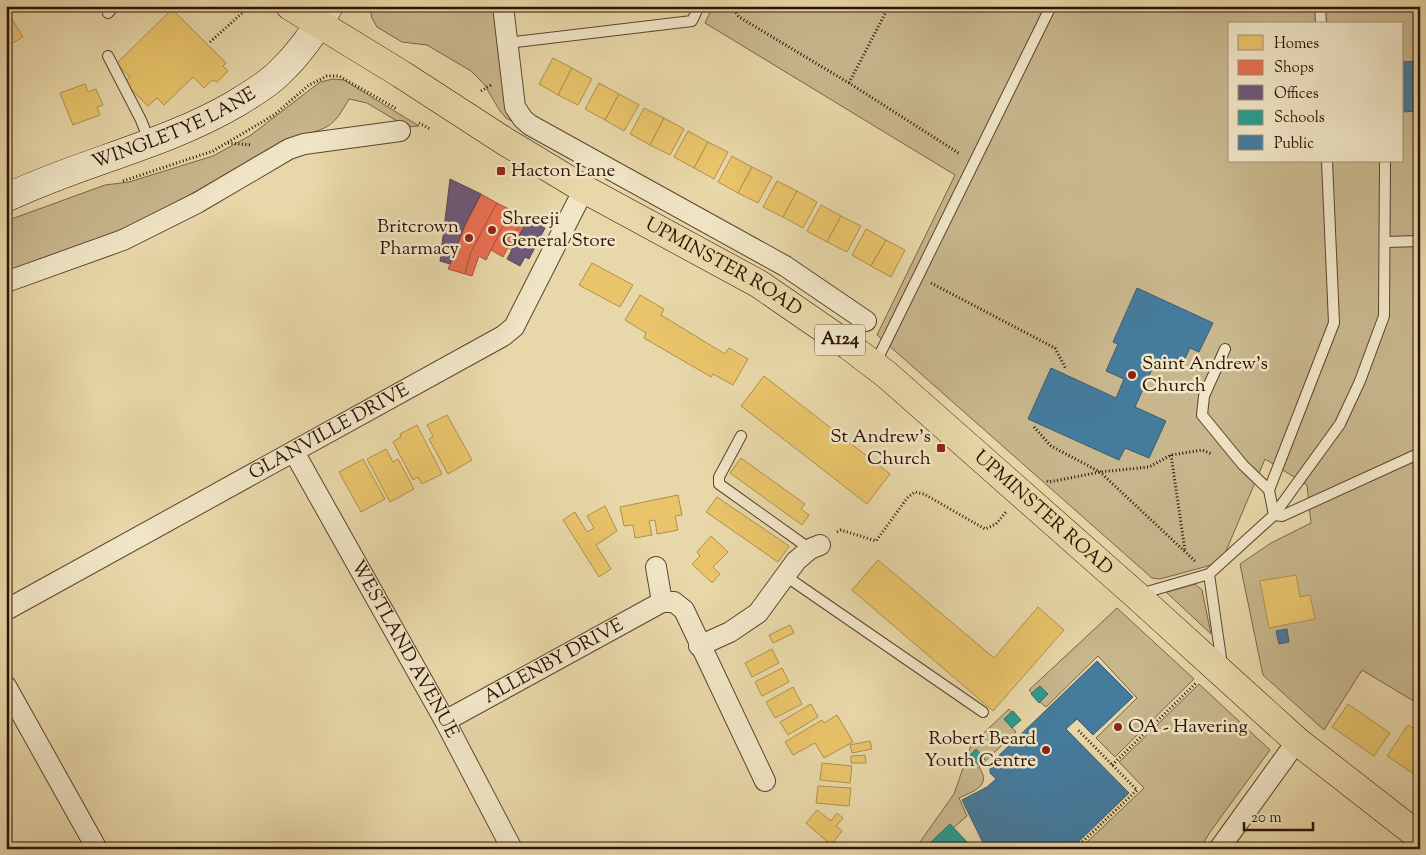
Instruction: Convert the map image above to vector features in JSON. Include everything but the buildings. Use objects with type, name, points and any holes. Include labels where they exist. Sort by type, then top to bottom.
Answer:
[{"type":"main road","name":"UPMINSTER ROAD","points":[[290,6],[324,16],[400,74],[506,142],[584,189],[759,284],[849,346],[1136,594],[1297,741]]},
{"type":"main road","name":"A124","points":[[1297,741],[1420,837]]},
{"type":"street","points":[[503,6],[515,107],[523,119],[530,125],[785,266],[866,321]]},
{"type":"street","name":"WINGLETYE LANE","points":[[6,198],[34,184],[150,144],[209,119],[247,97],[278,74],[297,54],[324,16]]},
{"type":"street","points":[[6,282],[123,240],[197,203],[288,149],[304,144],[407,125]]},
{"type":"street","name":"GLANVILLE DRIVE","points":[[6,610],[503,336],[514,326],[584,189]]},
{"type":"street","name":"WESTLAND AVENUE","points":[[294,452],[444,721],[512,849]]},
{"type":"street","points":[[699,646],[730,632],[758,613],[796,561],[815,547]]},
{"type":"street","points":[[656,567],[662,602],[674,602],[684,610],[699,646],[765,781]]},
{"type":"street","name":"ALLENBY DRIVE","points":[[444,721],[662,602]]},
{"type":"street","points":[[6,686],[97,849]]},
{"type":"street","points":[[1219,849],[1297,741]]},
{"type":"lane","points":[[507,43],[692,21],[699,6]]},
{"type":"lane","points":[[874,366],[1051,6]]},
{"type":"lane","points":[[1320,6],[1321,22]]},
{"type":"lane","points":[[108,56],[141,120],[150,144]]},
{"type":"lane","points":[[1274,515],[1269,490],[1334,323],[1327,162]]},
{"type":"lane","points":[[1136,594],[1209,574],[1274,515],[1340,424],[1360,381],[1384,316],[1384,162]]},
{"type":"lane","points":[[1385,242],[1420,241]]},
{"type":"lane","points":[[1225,349],[1204,396],[1202,415],[1243,465],[1269,490]]},
{"type":"lane","points":[[741,436],[719,477],[719,484],[815,547]]},
{"type":"lane","points":[[1274,515],[1282,516],[1420,453]]},
{"type":"lane","points":[[1209,574],[1218,669]]},
{"type":"lane","points":[[784,575],[983,712]]},
{"type":"path","points":[[210,42],[250,6]]},
{"type":"path","points":[[734,6],[734,11],[739,17],[974,162]]},
{"type":"path","points":[[849,84],[889,6]]},
{"type":"path","points":[[120,182],[128,181],[213,151],[274,115],[309,85],[327,76],[339,76],[398,110]]},
{"type":"path","points":[[407,125],[430,129]]},
{"type":"path","points":[[919,277],[1055,348],[1066,369]]},
{"type":"path","points":[[1034,427],[1051,446],[1100,472],[1209,574]]},
{"type":"path","points":[[815,547],[841,530],[876,541],[908,497],[915,492],[924,494],[985,529],[996,524],[1020,493],[1038,474],[1049,482],[1100,472],[1149,467],[1171,455],[1202,450],[1243,465]]},
{"type":"path","points":[[1171,455],[1185,552]]},
{"type":"path","points":[[1112,765],[1218,669]]},
{"type":"path","points":[[1075,849],[1137,790],[1077,729]]},
{"type":"path","points":[[1081,843],[1087,849]]},
{"type":"path","points":[[969,849],[974,844],[979,849]]},
{"type":"shaded area","points":[[369,6],[494,6],[520,126],[506,118],[484,84],[471,71],[427,45],[402,42],[377,27]]},
{"type":"shaded area","points":[[713,6],[1420,6],[1420,705],[1362,670],[1324,730],[1263,675],[1240,564],[1271,543],[1311,523],[1307,485],[1265,459],[1226,551],[1218,561],[1208,566],[1160,579],[1152,578],[877,335],[955,175],[705,23]]},
{"type":"shaded area","points":[[333,79],[344,80],[419,126],[407,127],[367,103],[349,99],[334,122],[329,125],[298,137],[133,225],[6,273],[6,221],[105,185],[129,182],[213,156],[251,135],[320,82]]},
{"type":"shaded area","points":[[1195,584],[1202,590],[1211,634],[1166,592]]},
{"type":"shaded area","points":[[1117,608],[1194,679],[1115,757],[1096,738],[1137,698],[1098,656],[1046,707],[1040,702],[1048,694],[1040,686],[1032,693],[1029,690]]},
{"type":"shaded area","points":[[1199,684],[1270,750],[1210,832],[1200,849],[1090,849],[1085,844],[1144,788],[1119,762]]},
{"type":"shaded area","points":[[1009,709],[1012,712],[1004,719],[1016,732],[979,767],[983,779],[980,787],[959,798],[967,816],[953,828],[949,825],[924,849],[915,849],[954,794],[971,745]]},
{"type":"place","name":"Hacton Lane","points":[[501,171]]},
{"type":"place","name":"Shreeji General Store","points":[[492,230]]},
{"type":"place","name":"Britcrown Pharmacy","points":[[469,238]]},
{"type":"place","name":"Saint Andrew's Church","points":[[1132,375]]},
{"type":"place","name":"St Andrew's Church","points":[[941,448]]},
{"type":"place","name":"OA - Havering","points":[[1118,727]]},
{"type":"place","name":"Robert Beard Youth Centre","points":[[1046,750]]}]
